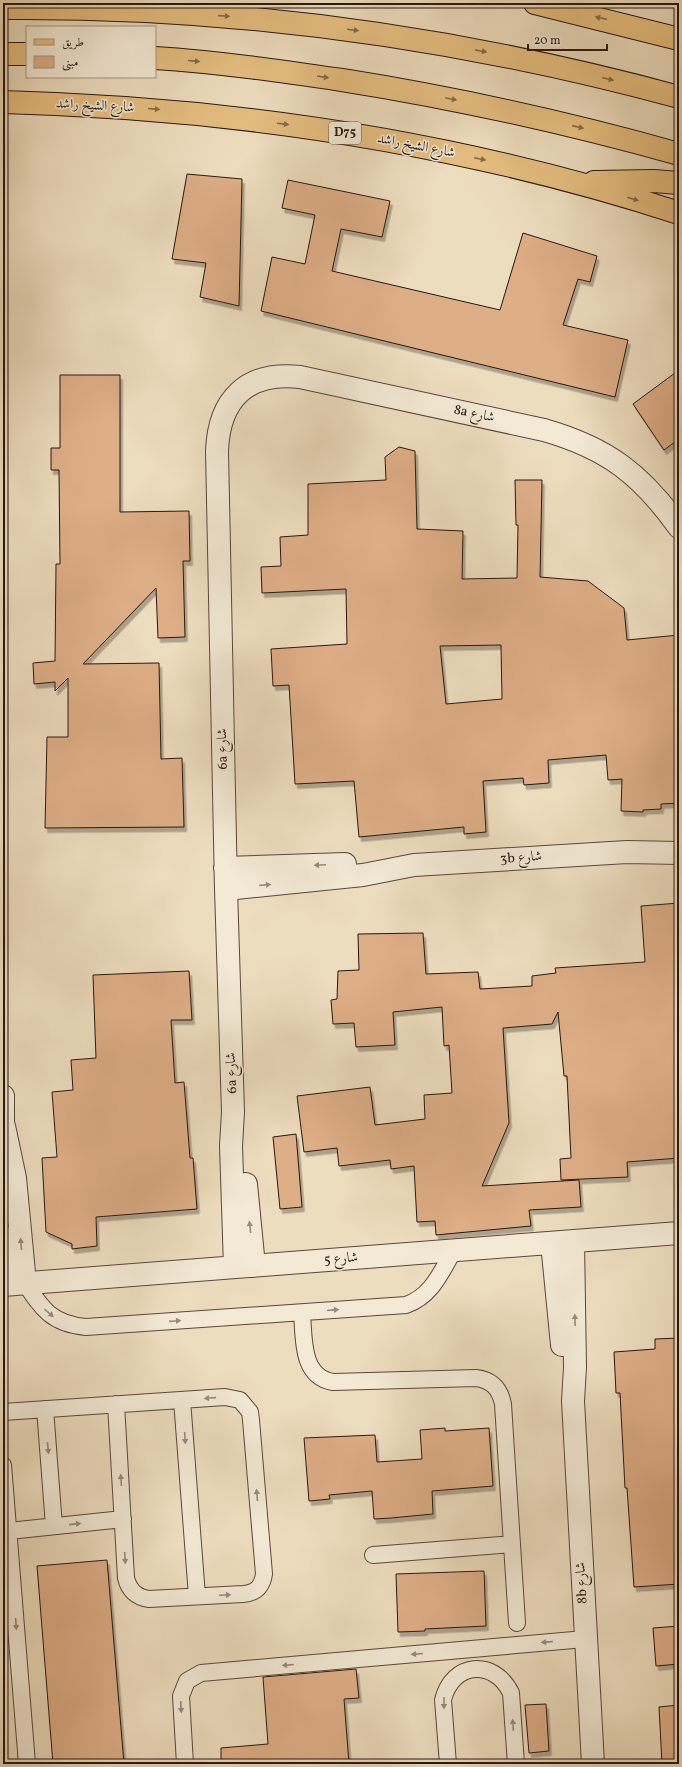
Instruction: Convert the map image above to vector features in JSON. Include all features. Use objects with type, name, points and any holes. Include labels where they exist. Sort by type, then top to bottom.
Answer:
[{"type":"main road","points":[[535,3],[679,39]]},
{"type":"main road","points":[[3,8],[88,8],[171,12],[267,19],[362,31],[458,46],[551,65],[679,97]]},
{"type":"main road","points":[[3,54],[26,54]]},
{"type":"main road","points":[[156,58],[292,72],[440,97],[553,121],[679,154]]},
{"type":"main road","name":"شارع الشيخ راشد","points":[[3,102],[143,108],[320,128],[484,160],[577,183],[679,213]]},
{"type":"main road","points":[[577,183],[615,181],[679,183]]},
{"type":"street","name":"8a شارع","points":[[239,392],[253,383],[268,377],[284,375],[300,376],[544,430],[572,438],[598,450],[622,465],[643,483],[662,504],[679,527]]},
{"type":"street","name":"6a شارع","points":[[239,392],[221,419],[217,451],[226,878],[233,1112],[231,1146],[244,1266]]},
{"type":"street","name":"3b شارع","points":[[627,852],[679,840]]},
{"type":"street","name":"3b شارع","points":[[226,878],[363,863],[414,865],[627,852],[679,852]]},
{"type":"street","points":[[3,1096],[4,1133],[15,1178],[11,1284]]},
{"type":"street","name":"شارع 5","points":[[11,1284],[679,1233]]},
{"type":"street","points":[[3,1237],[11,1284]]},
{"type":"street","name":"8b شارع","points":[[573,1241],[575,1367],[573,1401],[593,1764]]},
{"type":"street","name":"8b شارع","points":[[552,1243],[563,1349],[573,1401]]},
{"type":"lane","points":[[11,1284],[64,1323],[75,1326],[86,1327],[302,1313],[415,1302],[429,1291],[454,1250]]},
{"type":"lane","points":[[302,1313],[305,1351],[309,1364],[318,1377],[325,1381],[476,1378],[489,1381],[499,1391],[503,1404],[517,1623]]},
{"type":"lane","points":[[3,1412],[116,1404],[233,1397],[240,1400],[246,1405],[250,1412],[264,1574],[260,1586],[250,1594],[149,1599],[136,1595],[131,1590],[126,1578],[116,1404]]},
{"type":"lane","points":[[182,1400],[197,1596]]},
{"type":"lane","points":[[45,1409],[54,1526]]},
{"type":"lane","points":[[3,1465],[7,1539],[27,1764]]},
{"type":"lane","points":[[7,1539],[54,1526],[123,1519]]},
{"type":"lane","points":[[373,1555],[512,1544]]},
{"type":"lane","points":[[185,1764],[181,1696],[187,1681],[201,1673],[585,1639]]},
{"type":"lane","points":[[448,1764],[443,1700],[446,1690],[451,1681],[459,1674],[469,1670],[479,1669],[490,1671],[499,1676],[506,1684],[511,1694],[516,1764]]},
{"type":"building","points":[[187,174],[242,179],[239,306],[200,297],[206,263],[172,259]]},
{"type":"building","points":[[288,180],[390,201],[382,237],[341,229],[332,271],[500,310],[523,233],[597,256],[590,282],[578,279],[563,325],[628,340],[615,397],[261,311],[272,257],[305,264],[315,215],[282,208]]},
{"type":"building","points":[[679,370],[679,439],[664,450],[633,404]]},
{"type":"building","points":[[60,375],[120,375],[120,512],[189,511],[190,561],[183,561],[185,637],[158,638],[156,588],[83,664],[159,663],[161,759],[182,758],[184,827],[45,828],[47,737],[68,737],[68,678],[55,691],[55,682],[34,684],[33,663],[55,661],[56,564],[60,564],[59,470],[51,470],[51,448],[60,448]]},
{"type":"building","points":[[399,447],[415,451],[417,529],[463,531],[462,579],[517,578],[518,525],[516,525],[515,480],[542,480],[540,577],[588,581],[624,608],[627,640],[679,635],[679,803],[661,804],[661,809],[643,810],[643,812],[621,811],[622,779],[608,780],[606,755],[548,760],[549,783],[524,785],[523,778],[483,781],[486,832],[464,834],[464,827],[359,837],[354,781],[295,784],[289,685],[273,686],[271,649],[347,644],[346,589],[262,593],[261,567],[281,566],[280,537],[308,535],[308,484],[386,480],[385,457]],"holes":[[[501,645],[502,699],[446,704],[440,646]]]},
{"type":"building","points":[[679,903],[679,1035],[675,1036],[675,1106],[679,1105],[679,1158],[627,1162],[628,1177],[561,1180],[560,1159],[571,1158],[567,1076],[564,1076],[558,1012],[552,1024],[503,1028],[509,1123],[482,1186],[579,1180],[581,1207],[529,1210],[531,1226],[436,1235],[435,1221],[417,1222],[414,1166],[391,1169],[390,1160],[339,1166],[337,1148],[304,1152],[297,1096],[370,1087],[375,1125],[425,1119],[424,1095],[452,1093],[449,1045],[444,1046],[442,1007],[393,1012],[395,1045],[356,1047],[354,1023],[333,1024],[331,1000],[337,999],[338,971],[359,970],[358,934],[423,933],[426,974],[478,972],[480,989],[532,986],[532,976],[556,973],[555,968],[645,962],[641,906]]},
{"type":"building","points":[[189,971],[192,1020],[171,1020],[175,1083],[184,1082],[190,1158],[193,1158],[197,1209],[96,1217],[97,1246],[72,1249],[72,1244],[46,1232],[42,1158],[57,1157],[52,1092],[73,1090],[71,1060],[96,1058],[93,975]]},
{"type":"building","points":[[296,1134],[302,1207],[280,1209],[273,1137]]},
{"type":"building","points":[[679,1338],[679,1584],[634,1587],[627,1488],[625,1488],[620,1393],[616,1393],[614,1352],[655,1349],[655,1339]]},
{"type":"building","points":[[445,1428],[445,1431],[489,1428],[493,1486],[432,1491],[433,1514],[391,1518],[374,1519],[372,1491],[329,1495],[330,1499],[309,1501],[304,1438],[375,1435],[377,1462],[422,1459],[420,1430]]},
{"type":"building","points":[[107,1560],[124,1764],[53,1764],[37,1566]]},
{"type":"building","points":[[484,1571],[486,1626],[398,1632],[396,1574]]},
{"type":"building","points":[[679,1626],[679,1664],[656,1666],[653,1628]]},
{"type":"building","points":[[356,1669],[359,1698],[344,1699],[349,1764],[221,1764],[221,1748],[268,1744],[263,1677]]},
{"type":"building","points":[[546,1704],[549,1751],[529,1753],[525,1705]]},
{"type":"building","points":[[679,1705],[679,1764],[662,1764],[659,1707]]}]
